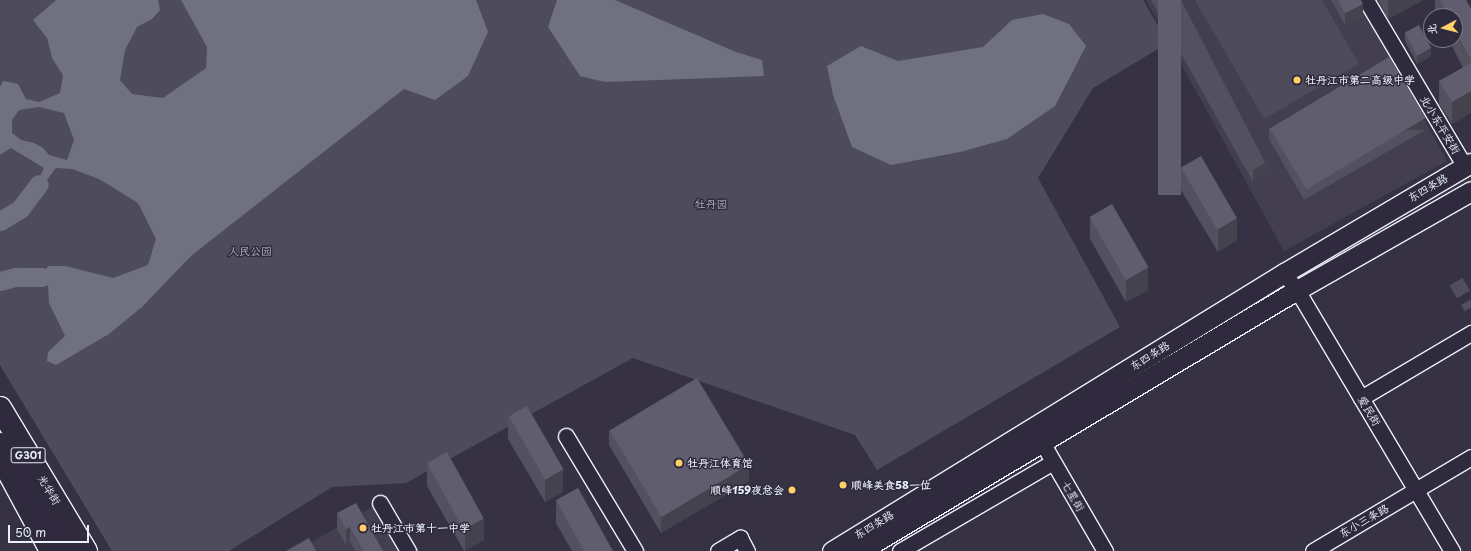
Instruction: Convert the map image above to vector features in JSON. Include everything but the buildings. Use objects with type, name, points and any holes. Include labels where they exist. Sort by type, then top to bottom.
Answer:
[{"type":"highway","name":"光华街","points":[[0,408],[48,506],[66,551]]},
{"type":"highway","name":"光华街","points":[[0,444],[48,506],[86,551]]},
{"type":"main road","name":"东四条路","points":[[832,551],[1037,434],[1284,273],[1468,165]]},
{"type":"main road","points":[[860,551],[1037,434],[1297,290],[1471,191]]},
{"type":"street","name":"北小东平安街","points":[[1366,0],[1468,165]]},
{"type":"street","name":"爱民街","points":[[1284,273],[1297,290],[1452,551]]},
{"type":"street","points":[[1362,398],[1471,333]]},
{"type":"street","points":[[0,404],[48,469],[98,551]]},
{"type":"street","name":"七星街","points":[[1037,434],[1105,551]]},
{"type":"street","points":[[566,436],[635,551]]},
{"type":"street","name":"东小三条路","points":[[1313,551],[1471,457]]},
{"type":"street","points":[[900,551],[1053,462]]},
{"type":"street","points":[[0,464],[47,551]]},
{"type":"street","points":[[380,502],[408,551]]},
{"type":"street","points":[[718,551],[740,538],[747,551]]},
{"type":"shaded area","name":"牡丹江市第二高级中学","points":[[1146,0],[1359,0],[1447,161],[1284,251]]},
{"type":"shaded area","name":"牡丹江市第十一中学","points":[[377,504],[404,551],[296,551]]},
{"type":"green space","name":"人民公园","points":[[0,0],[1143,0],[1168,43],[1093,88],[1038,178],[1120,327],[877,470],[855,435],[633,358],[406,483],[332,487],[229,551],[112,551],[0,365]]},
{"type":"green space","points":[[1195,0],[1322,0],[1359,64],[1264,119]]},
{"type":"water","points":[[56,0],[158,0],[160,10],[152,19],[137,27],[125,50],[120,80],[132,94],[163,98],[206,68],[207,47],[181,0],[476,0],[488,32],[468,76],[435,100],[404,89],[192,255],[142,307],[109,334],[56,365],[47,361],[48,352],[65,336],[49,303],[48,285],[41,280],[48,266],[65,266],[113,278],[148,265],[156,239],[138,203],[99,179],[72,169],[56,168],[43,185],[39,184],[38,180],[44,168],[11,148],[0,155],[0,87],[3,81],[18,84],[26,99],[39,102],[60,93],[63,75],[52,58],[47,38],[33,20]],"holes":[[[39,107],[64,113],[74,140],[67,160],[49,155],[43,148],[34,143],[21,140],[12,133],[12,120],[19,110]]]},
{"type":"water","points":[[557,0],[615,0],[736,52],[762,60],[764,76],[605,82],[580,76],[548,27]]},
{"type":"water","points":[[1043,14],[1069,24],[1086,46],[1055,106],[1007,139],[960,152],[891,165],[852,147],[833,95],[827,66],[861,46],[898,61],[983,47],[1012,20]]},
{"type":"waterway","points":[[0,221],[20,209],[39,184]]},
{"type":"waterway","points":[[0,281],[15,277],[42,277]]},
{"type":"tunnel","points":[[1456,281],[1471,307]]},
{"type":"place","name":"牡丹江市第二高级中学","points":[[1297,80]]},
{"type":"place","name":"牡丹江体育馆","points":[[679,463]]},
{"type":"place","name":"顺峰美食58一位","points":[[843,485]]},
{"type":"place","name":"顺峰159夜总会","points":[[792,490]]},
{"type":"place","name":"牡丹江市第十一中学","points":[[363,528]]},
{"type":"park label","name":"牡丹园","points":[[711,204]]}]
